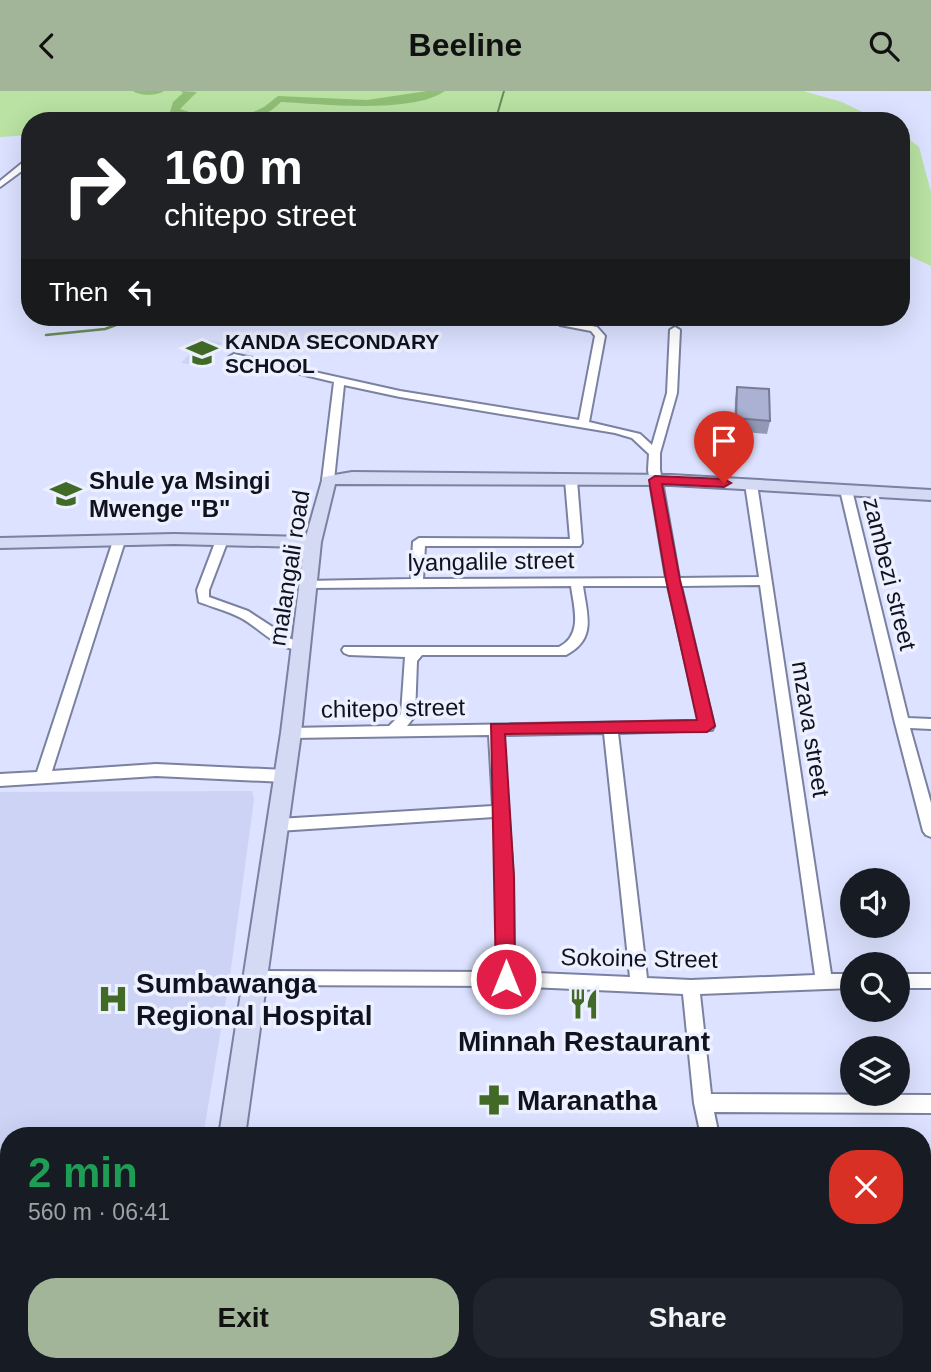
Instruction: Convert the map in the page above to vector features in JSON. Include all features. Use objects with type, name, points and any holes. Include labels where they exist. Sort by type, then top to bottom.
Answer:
[{"type":"street","points":[[0,184],[21,168]]},
{"type":"street","points":[[578,326],[594,329],[600,336],[583,425]]},
{"type":"street","name":"chitepo street","points":[[292,733],[610,727],[708,729],[673,580],[655,480],[655,453],[672,393],[675,330]]},
{"type":"street","points":[[234,357],[339,382],[636,436],[655,453]]},
{"type":"street","points":[[328,480],[339,382]]},
{"type":"street","name":"malangali road","points":[[233,1127],[292,733],[313,543],[328,480],[352,477],[655,480],[931,495]]},
{"type":"street","points":[[417,583],[419,542],[576,543],[570,480]]},
{"type":"street","name":"mzava street","points":[[751,484],[824,981]]},
{"type":"street","name":"zambezi street","points":[[846,490],[931,831]]},
{"type":"street","points":[[0,543],[222,540],[313,543]]},
{"type":"street","points":[[222,540],[203,590],[203,599],[244,614],[286,642],[300,646]]},
{"type":"street","points":[[43,776],[119,541]]},
{"type":"street","points":[[349,650],[414,653],[432,649],[561,652],[574,648],[580,642],[582,632],[576,581]]},
{"type":"street","name":"lyangalile street","points":[[309,584],[766,581]]},
{"type":"street","points":[[393,731],[408,716],[410,660],[414,653]]},
{"type":"street","points":[[902,723],[931,724]]},
{"type":"street","points":[[610,727],[639,985]]},
{"type":"street","points":[[496,729],[505,877],[506,979]]},
{"type":"street","points":[[0,780],[156,770],[285,776]]},
{"type":"street","points":[[278,825],[500,811]]},
{"type":"street","name":"Sokoine Street","points":[[256,978],[506,979],[691,987],[840,981]]},
{"type":"street","points":[[910,981],[931,981]]},
{"type":"street","points":[[691,987],[703,1103],[708,1127]]},
{"type":"street","points":[[703,1103],[931,1104]]},
{"type":"shaded area","name":"KANDA SECONDARY SCHOOL","points":[[204,339],[222,343],[200,366],[181,363]]},
{"type":"shaded area","name":"Sumbawanga Regional Hospital","points":[[252,791],[254,800],[230,976],[205,1127],[0,1127],[0,792]]},
{"type":"green space","points":[[0,91],[803,91],[842,102],[863,112],[21,112],[21,136],[0,137]]},
{"type":"green space","points":[[910,140],[919,147],[931,192],[931,266],[910,256]]},
{"type":"building","points":[[737,387],[769,389],[770,421],[736,418]]},
{"type":"waterway","points":[[138,91],[159,91]]},
{"type":"waterway","points":[[176,112],[174,110],[178,102],[192,92],[186,91]]},
{"type":"waterway","points":[[261,112],[278,99],[367,103],[412,98],[440,91]]},
{"type":"waterway","points":[[498,112],[504,91]]},
{"type":"waterway","points":[[46,335],[113,326]]},
{"type":"place","name":"KANDA SECONDARY SCHOOL","points":[[202,353]]},
{"type":"place","name":"Shule ya Msingi Mwenge \"B\"","points":[[66,494]]},
{"type":"place","name":"Sumbawanga Regional Hospital","points":[[113,999]]},
{"type":"place","name":"Minnah Restaurant","points":[[584,1004]]},
{"type":"place","name":"Maranatha","points":[[494,1100]]},
{"type":"route","points":[[506,979],[505,877],[496,729],[707,726],[673,580],[655,480],[724,483]]}]
